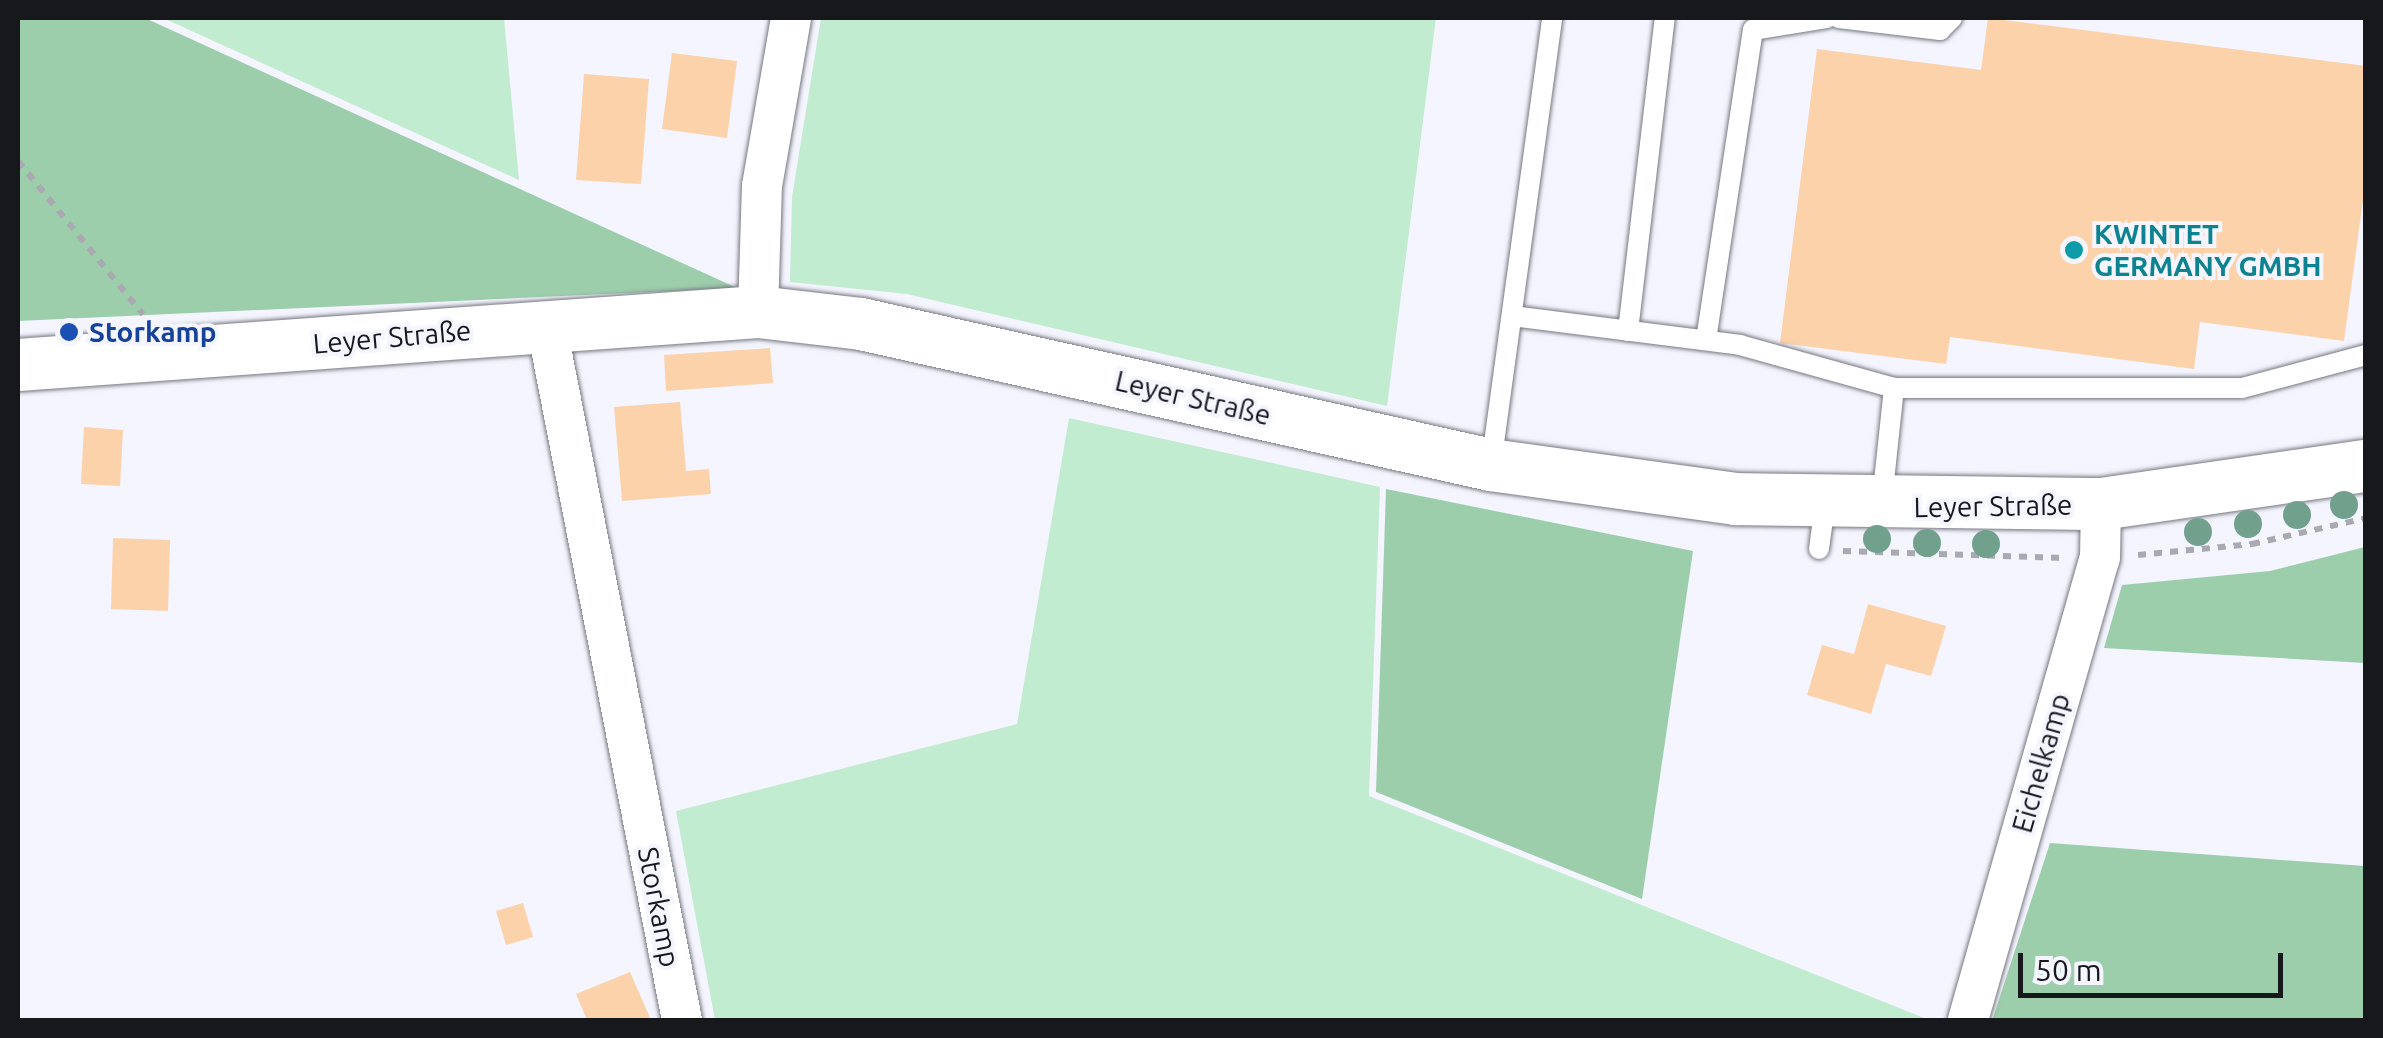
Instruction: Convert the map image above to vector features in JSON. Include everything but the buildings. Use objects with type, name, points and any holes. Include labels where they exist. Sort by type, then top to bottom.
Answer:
[{"type":"street","points":[[758,312],[762,186],[790,18]]},
{"type":"street","name":"Leyer Straße","points":[[18,365],[153,358],[546,323],[758,312],[860,324],[1491,465],[1822,526],[1882,507],[2101,504],[2366,466]]},
{"type":"street","name":"Storkamp","points":[[546,323],[682,1020]]},
{"type":"street","name":"Eichelkamp","points":[[1968,1020],[2100,558],[2101,504]]},
{"type":"lane","points":[[1491,465],[1552,18]]},
{"type":"lane","points":[[1628,331],[1666,18]]},
{"type":"lane","points":[[1706,340],[1753,30],[1827,18]]},
{"type":"lane","points":[[1839,18],[1940,30],[1952,18]]},
{"type":"lane","points":[[1512,316],[1706,340],[1894,388],[2242,388],[2366,355]]},
{"type":"lane","points":[[1882,507],[1894,388]]},
{"type":"path","points":[[18,161],[143,312],[153,358]]},
{"type":"green space","points":[[18,18],[145,18],[737,288],[18,321]]},
{"type":"green space","points":[[163,18],[504,18],[519,180]]},
{"type":"green space","points":[[821,18],[1436,18],[1387,406],[907,294],[790,282],[792,197]]},
{"type":"green space","points":[[1069,418],[1380,487],[1369,796],[1929,1020],[715,1020],[676,811],[1017,724]]},
{"type":"green space","points":[[1386,489],[1693,551],[1642,899],[1376,792]]},
{"type":"green space","points":[[2365,547],[2365,663],[2104,648],[2122,585],[2270,571]]},
{"type":"green space","points":[[2050,843],[2365,866],[2365,1020],[1993,1018]]},
{"type":"place","name":"KWINTET GERMANY GMBH","points":[[2074,250]]},
{"type":"place","name":"Storkamp","points":[[69,332]]}]
